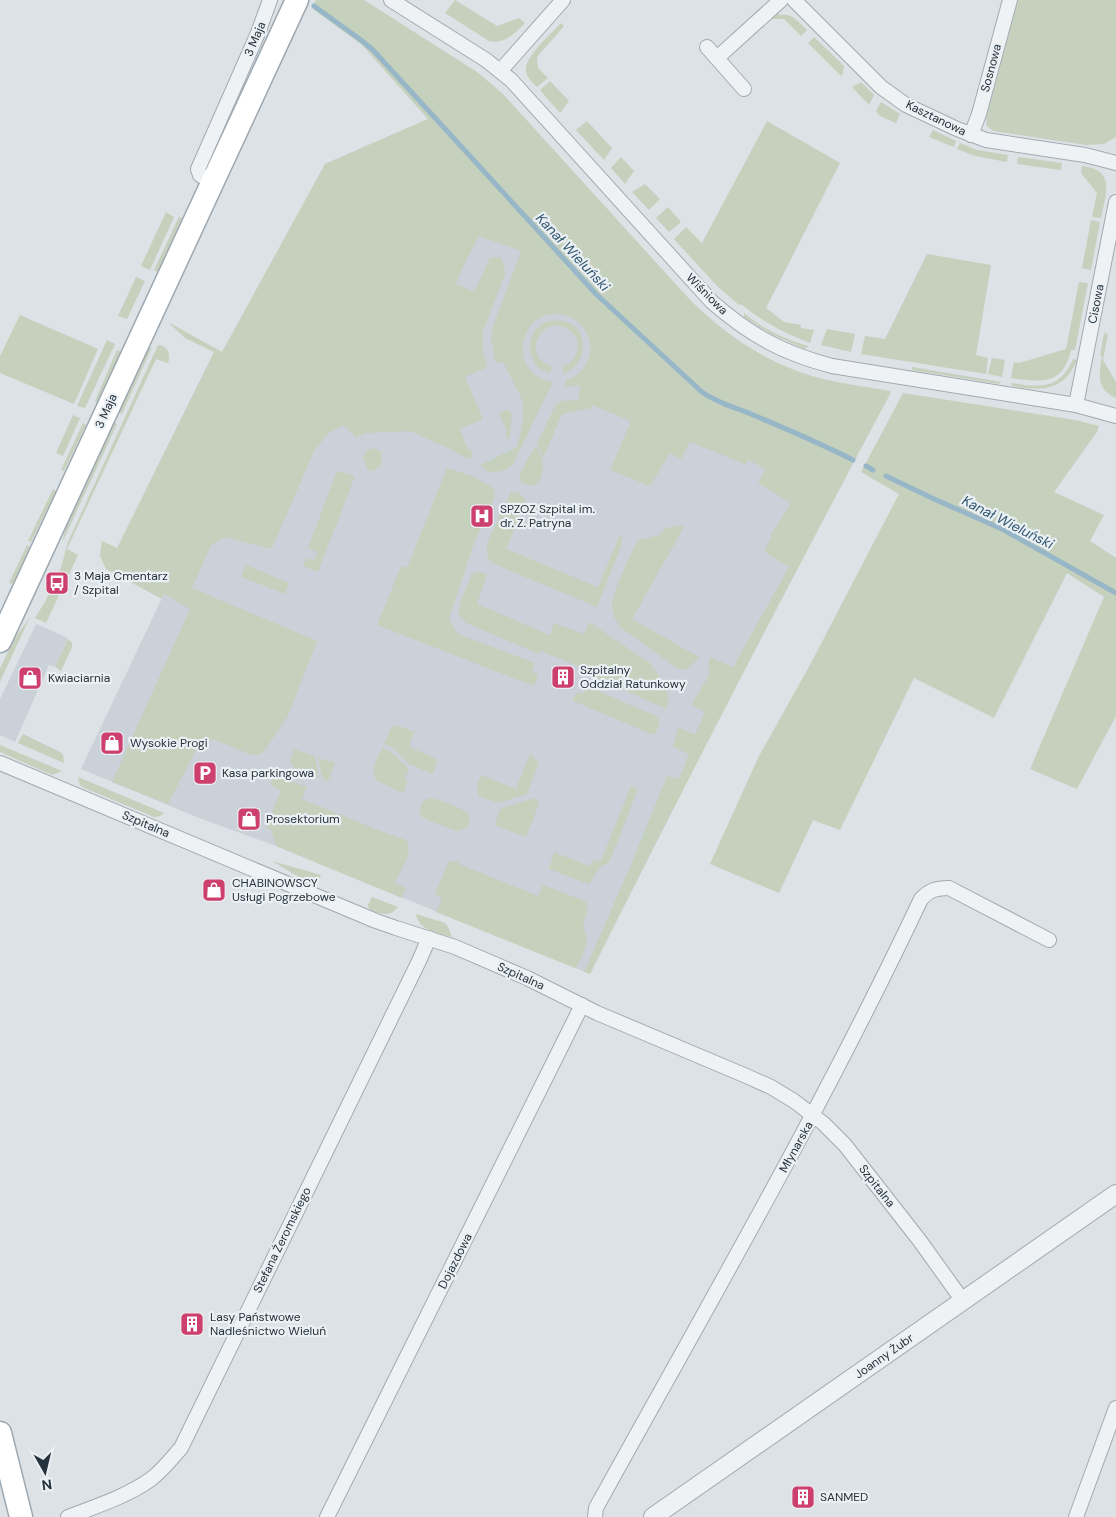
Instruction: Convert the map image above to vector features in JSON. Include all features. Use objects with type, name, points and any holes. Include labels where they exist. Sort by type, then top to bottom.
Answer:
[{"type":"main road","name":"3 Maja","points":[[0,641],[297,0]]},
{"type":"main road","points":[[0,1433],[21,1517]]},
{"type":"street","name":"3 Maja","points":[[212,182],[198,173],[200,164],[255,39],[270,0]]},
{"type":"street","name":"Wiśniowa","points":[[392,0],[486,60],[511,80],[712,302],[747,330],[766,342],[809,360],[832,366],[1076,405],[1116,416]]},
{"type":"street","points":[[500,70],[563,0]]},
{"type":"street","points":[[717,58],[781,0]]},
{"type":"street","name":"Kasztanowa","points":[[794,0],[867,73],[893,96],[932,118],[972,135],[1001,143],[1098,157],[1116,163]]},
{"type":"street","name":"Sosnowa","points":[[972,135],[1010,0]]},
{"type":"street","points":[[707,47],[744,89]]},
{"type":"street","name":"Cisowa","points":[[1076,405],[1116,202]]},
{"type":"street","name":"Szpitalna","points":[[0,762],[376,920],[463,951],[527,978],[622,1024],[762,1083],[787,1096],[835,1134],[865,1170],[963,1301]]},
{"type":"street","name":"Młynarska","points":[[595,1517],[596,1508],[813,1115],[875,995],[920,899],[937,888],[949,888],[1049,940]]},
{"type":"street","name":"Stefana Żeromskiego","points":[[68,1517],[116,1498],[150,1480],[165,1467],[181,1448],[420,961],[429,938]]},
{"type":"street","name":"Dojazdowa","points":[[327,1517],[582,1005]]},
{"type":"street","name":"Joanny Żubr","points":[[653,1517],[1116,1194]]},
{"type":"street","points":[[1076,1517],[1116,1408]]},
{"type":"shaded area","name":"SPZOZ Szpital im. dr. Z. Patryna","points":[[428,119],[851,466],[692,769],[590,974],[81,769],[164,594],[325,164]]},
{"type":"shaded area","points":[[36,624],[68,638],[55,667],[49,665],[15,742],[0,735],[0,699]]},
{"type":"green space","points":[[316,0],[364,0],[477,72],[502,93],[692,302],[736,339],[786,367],[831,381],[891,391],[663,829],[590,974],[584,972],[631,865],[667,776],[679,779],[689,754],[673,747],[678,727],[695,735],[705,712],[691,705],[708,677],[710,657],[733,667],[789,567],[769,555],[765,550],[770,536],[791,503],[758,483],[766,469],[748,460],[745,464],[690,442],[681,459],[670,453],[650,486],[610,470],[631,421],[592,405],[590,409],[562,414],[543,458],[540,448],[536,446],[554,408],[560,401],[579,400],[580,385],[566,387],[565,380],[574,377],[582,370],[590,350],[589,337],[582,327],[573,319],[561,314],[549,314],[537,319],[525,336],[523,355],[528,367],[540,378],[553,382],[513,464],[505,470],[491,473],[484,469],[481,465],[517,447],[522,425],[522,400],[503,362],[495,361],[491,338],[493,326],[521,251],[479,236],[456,284],[474,292],[490,258],[501,258],[504,264],[505,274],[483,331],[483,351],[487,367],[465,377],[483,419],[460,429],[468,450],[471,449],[472,457],[467,459],[410,431],[366,433],[356,437],[343,425],[329,433],[315,449],[272,548],[225,537],[211,545],[192,588],[317,641],[288,716],[265,750],[261,754],[251,755],[216,740],[202,743],[198,746],[168,804],[112,782],[190,609],[164,594],[162,599],[106,569],[100,556],[102,541],[117,548],[214,352],[185,338],[168,322],[222,352],[325,164],[428,119],[362,45],[313,9]]},
{"type":"green space","points":[[455,0],[497,26],[519,18],[525,23],[504,40],[489,41],[445,13]]},
{"type":"green space","points":[[1018,0],[1116,0],[1116,137],[1104,144],[1086,145],[993,131],[987,126],[986,119]]},
{"type":"green space","points":[[777,12],[780,15],[792,17],[807,30],[801,36],[784,19],[771,19],[746,42],[744,41]]},
{"type":"green space","points":[[561,23],[564,26],[537,57],[538,68],[548,78],[537,87],[530,80],[526,71],[529,59]]},
{"type":"green space","points":[[814,37],[844,66],[841,76],[808,43]]},
{"type":"green space","points":[[550,81],[569,101],[560,113],[540,90]]},
{"type":"green space","points":[[861,82],[874,95],[869,105],[852,87]]},
{"type":"green space","points":[[881,102],[900,114],[896,123],[880,116],[876,111]]},
{"type":"green space","points":[[587,121],[612,148],[604,160],[576,130]]},
{"type":"green space","points":[[767,121],[840,163],[766,308],[784,322],[814,330],[810,343],[774,326],[741,304],[739,305],[717,286],[674,239],[686,227],[702,243]]},
{"type":"green space","points":[[933,130],[956,141],[954,147],[929,137]]},
{"type":"green space","points":[[960,143],[977,150],[1008,155],[1007,162],[975,156],[957,149]]},
{"type":"green space","points":[[621,157],[634,171],[625,184],[611,168]]},
{"type":"green space","points":[[1018,157],[1062,163],[1061,170],[1017,164]]},
{"type":"green space","points":[[1082,166],[1093,168],[1100,172],[1104,178],[1106,192],[1101,218],[1092,217],[1097,193],[1081,173]]},
{"type":"green space","points":[[645,184],[660,199],[649,210],[632,192]]},
{"type":"green space","points":[[668,207],[681,222],[669,232],[656,218]]},
{"type":"green space","points":[[166,212],[174,217],[150,270],[141,266]]},
{"type":"green space","points":[[179,217],[182,218],[158,272],[154,270]]},
{"type":"green space","points":[[1091,220],[1100,222],[1091,270],[1082,268]]},
{"type":"green space","points":[[927,254],[991,265],[976,355],[988,358],[986,374],[861,354],[865,336],[885,339]]},
{"type":"green space","points":[[136,277],[145,281],[127,319],[118,316]]},
{"type":"green space","points":[[1079,282],[1088,283],[1075,350],[1071,350],[1062,370],[1056,376],[1049,379],[1011,378],[1014,362],[1019,363],[1066,349]]},
{"type":"green space","points":[[744,313],[774,333],[808,346],[805,349],[769,333],[744,317]]},
{"type":"green space","points":[[20,315],[98,349],[74,404],[0,373],[0,356]]},
{"type":"green space","points":[[558,320],[570,323],[576,328],[581,335],[583,351],[577,365],[563,373],[563,366],[574,359],[578,346],[577,339],[569,330],[560,326],[552,326],[544,330],[536,344],[537,352],[541,360],[551,366],[551,373],[544,371],[533,360],[530,345],[534,331],[539,326],[546,322]]},
{"type":"green space","points":[[827,329],[855,334],[851,352],[821,345]]},
{"type":"green space","points":[[1104,333],[1108,334],[1103,360],[1116,382],[1116,398],[1105,390],[1100,380],[1102,356],[1100,355]]},
{"type":"green space","points":[[107,340],[115,344],[85,408],[77,406]]},
{"type":"green space","points":[[158,345],[161,345],[168,351],[168,363],[156,359],[67,549],[78,555],[46,623],[35,618],[52,587],[57,589],[61,580],[56,578],[61,568],[68,542]]},
{"type":"green space","points":[[152,347],[122,414],[117,412],[147,349]]},
{"type":"green space","points":[[117,350],[121,352],[97,402],[95,401]]},
{"type":"green space","points":[[992,358],[1005,360],[1002,377],[988,374]]},
{"type":"green space","points":[[1073,359],[1077,360],[1071,371],[1058,384],[1033,389],[1012,386],[1011,383],[1040,386],[1055,382],[1068,369]]},
{"type":"green space","points":[[912,367],[1001,382],[999,384],[912,370]]},
{"type":"green space","points":[[903,393],[1075,420],[1099,426],[1097,432],[1054,492],[1104,515],[1090,541],[1116,558],[1116,716],[1077,789],[1030,769],[1104,597],[1067,573],[994,718],[914,678],[840,830],[813,820],[779,893],[710,864],[759,756],[811,663],[899,494],[861,472]]},
{"type":"green space","points":[[506,410],[510,411],[512,415],[509,440],[505,434],[507,432],[499,414]]},
{"type":"green space","points":[[73,415],[80,418],[63,456],[56,453]]},
{"type":"green space","points":[[113,422],[117,424],[62,543],[67,523]]},
{"type":"green space","points":[[83,423],[86,425],[64,471],[61,470]]},
{"type":"green space","points":[[535,447],[539,449],[543,470],[540,480],[531,486],[521,482],[519,475]]},
{"type":"green space","points":[[375,448],[381,452],[382,464],[373,471],[368,471],[363,457],[367,450]]},
{"type":"green space","points":[[447,468],[473,476],[494,489],[495,496],[474,543],[449,619],[458,634],[535,663],[532,671],[538,676],[534,686],[377,625],[401,566],[407,568]]},
{"type":"green space","points":[[337,471],[355,476],[318,572],[303,566],[306,558],[314,561],[317,552],[308,548]]},
{"type":"green space","points":[[53,489],[56,491],[31,542],[28,541]]},
{"type":"green space","points":[[511,492],[520,494],[526,501],[506,549],[598,587],[620,535],[622,536],[621,547],[597,607],[494,564],[489,560],[487,543]]},
{"type":"green space","points":[[682,525],[684,527],[632,619],[699,657],[685,670],[677,668],[620,627],[613,615],[612,606],[618,583],[638,540],[660,534],[666,528]]},
{"type":"green space","points":[[27,545],[30,547],[13,584],[9,583]]},
{"type":"green space","points":[[246,565],[289,583],[285,594],[241,577]]},
{"type":"green space","points":[[476,572],[487,574],[477,604],[550,635],[554,623],[584,634],[589,622],[650,663],[665,686],[669,699],[666,709],[591,675],[592,672],[541,651],[539,654],[466,623],[459,615],[460,603],[472,574]]},
{"type":"green space","points":[[30,617],[0,682],[0,669],[13,641]]},
{"type":"green space","points":[[68,639],[72,643],[72,647],[61,671],[55,667]]},
{"type":"green space","points":[[586,686],[656,716],[659,723],[654,735],[573,701],[576,692],[583,694]]},
{"type":"green space","points":[[397,725],[414,732],[409,747],[437,759],[433,774],[409,764],[392,747],[384,744],[391,728]]},
{"type":"green space","points":[[23,734],[60,752],[63,755],[64,763],[18,743]]},
{"type":"green space","points":[[0,745],[62,771],[52,775],[0,752]]},
{"type":"green space","points":[[383,747],[409,769],[405,779],[408,780],[403,793],[376,780],[374,776],[374,767]]},
{"type":"green space","points":[[294,749],[315,757],[319,778],[293,767],[290,761]]},
{"type":"green space","points":[[530,754],[539,763],[527,794],[499,803],[479,796],[477,784],[481,775],[516,789]]},
{"type":"green space","points":[[318,758],[335,763],[328,781],[323,780]]},
{"type":"green space","points":[[274,775],[307,787],[302,799],[406,840],[409,850],[408,856],[394,883],[406,888],[402,898],[276,846],[271,830],[266,827],[281,790],[270,785]]},
{"type":"green space","points":[[78,777],[164,813],[154,817],[82,787]]},
{"type":"green space","points":[[631,786],[638,789],[611,858],[607,864],[601,866],[589,884],[549,869],[554,852],[589,866],[593,860],[601,861]]},
{"type":"green space","points":[[430,798],[460,808],[467,813],[470,820],[466,828],[456,831],[423,818],[420,806]]},
{"type":"green space","points":[[535,798],[539,804],[526,837],[494,825],[501,808]]},
{"type":"green space","points":[[272,861],[321,875],[314,886]]},
{"type":"green space","points":[[453,861],[538,896],[543,885],[585,901],[588,907],[583,926],[587,940],[581,959],[575,968],[436,912],[442,898],[435,894],[447,865]]},
{"type":"green space","points":[[372,897],[398,907],[388,914],[369,909],[368,905]]},
{"type":"green space","points":[[416,914],[445,923],[452,937],[425,928],[418,920]]},
{"type":"waterway","name":"Kanał Wieluński","points":[[314,6],[373,50],[596,294],[702,392],[720,402],[853,460]]},
{"type":"waterway","name":"Kanał Wieluński","points":[[866,466],[873,470]]},
{"type":"waterway","name":"Kanał Wieluński","points":[[886,476],[1002,529],[1116,593]]},
{"type":"place","name":"SPZOZ Szpital im. dr. Z. Patryna","points":[[482,516]]},
{"type":"place","name":"3 Maja Cmentarz / Szpital","points":[[57,583]]},
{"type":"place","name":"Szpitalny Oddział Ratunkowy","points":[[563,677]]},
{"type":"place","name":"Kwiaciarnia","points":[[30,678]]},
{"type":"place","name":"Wysokie Progi","points":[[112,743]]},
{"type":"place","name":"Kasa parkingowa","points":[[205,773]]},
{"type":"place","name":"Prosektorium","points":[[249,819]]},
{"type":"place","name":"CHABINOWSCY Usługi Pogrzebowe","points":[[214,890]]},
{"type":"place","name":"Lasy Państwowe Nadleśnictwo Wieluń","points":[[192,1324]]},
{"type":"place","name":"SANMED","points":[[803,1497]]}]
